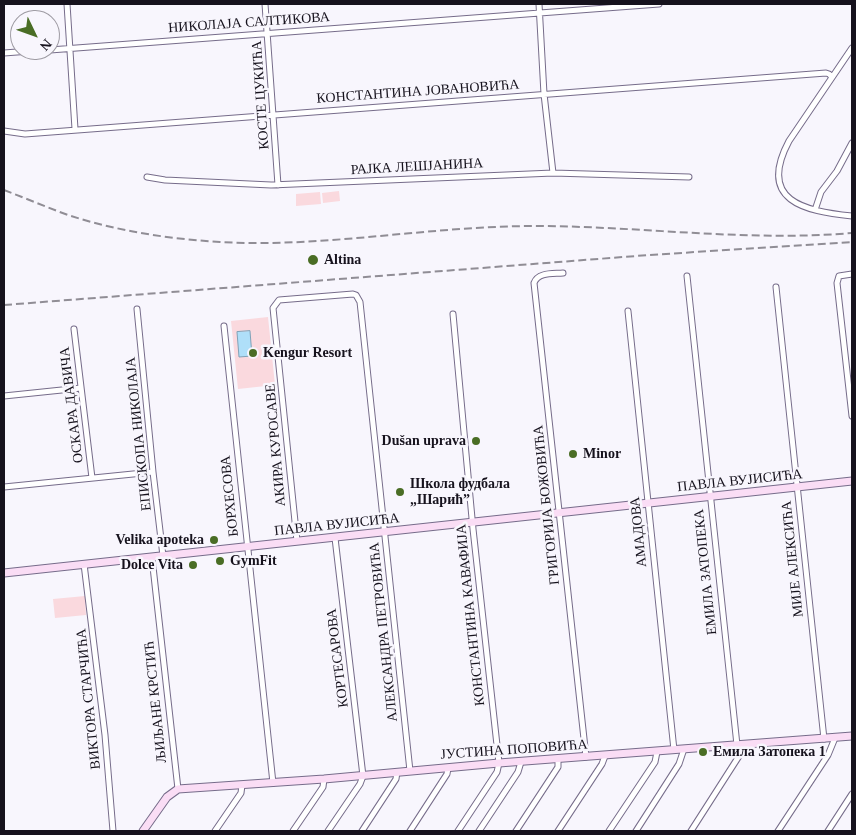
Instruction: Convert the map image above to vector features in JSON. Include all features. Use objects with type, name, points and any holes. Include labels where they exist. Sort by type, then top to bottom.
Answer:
[{"type":"street","points":[[67,4],[75,129]]},
{"type":"street","name":"КОСТЕ ЦУКИЋА","points":[[265,4],[278,185]]},
{"type":"street","points":[[539,4],[544,94],[553,173]]},
{"type":"street","name":"НИКОЛАЈА САЛТИКОВА","points":[[60,49],[660,4]]},
{"type":"street","points":[[852,48],[785,149],[779,171],[779,185],[796,203],[815,210],[852,216]]},
{"type":"street","name":"КОНСТАНТИНА ЈОВАНОВИЋА","points":[[4,131],[25,134],[826,73],[832,77]]},
{"type":"street","points":[[815,210],[821,192],[837,171],[852,143]]},
{"type":"street","name":"РАЈКА ЛЕШЈАНИНА","points":[[147,177],[165,180],[278,185],[553,173],[689,176]]},
{"type":"street","name":"ГРИГОРИЈА БОЖОВИЋА","points":[[563,273],[540,276],[536,278],[534,283],[586,757]]},
{"type":"street","points":[[852,274],[840,276],[837,283],[852,416]]},
{"type":"street","name":"ЕМИЛА ЗАТОПЕКА","points":[[687,276],[709,497],[740,745]]},
{"type":"street","name":"МИЈЕ АЛЕКСИЋА","points":[[776,287],[824,739]]},
{"type":"street","name":"АКИРА КУРОСАВЕ","points":[[297,541],[283,390],[273,308],[280,300],[348,294],[356,295],[359,298],[361,311]]},
{"type":"street","name":"ЕПИСКОПА НИКОЛАЈА","points":[[137,309],[153,472],[164,556]]},
{"type":"street","name":"АЛЕКСАНДРА ПЕТРОВИЋА","points":[[361,311],[410,771]]},
{"type":"street","name":"АМАДОВА","points":[[628,311],[674,750]]},
{"type":"street","name":"КОНСТАНТИНА КАВАФИЈА","points":[[453,314],[472,523],[499,763]]},
{"type":"street","name":"БОРХЕСОВА","points":[[224,326],[273,783]]},
{"type":"street","name":"ОСКАРА ДАВИЧА","points":[[74,329],[92,478]]},
{"type":"street","points":[[4,396],[81,388]]},
{"type":"street","name":"ОСКАРА ДАВИЧА","points":[[4,487],[153,472]]},
{"type":"street","name":"ПАВЛА ВУЈИСИЋА","points":[[4,573],[852,481]]},
{"type":"street","name":"КОРТЕСАРОВА","points":[[335,538],[362,776]]},
{"type":"street","name":"ЉИЉАНЕ КРСТИЋ","points":[[152,558],[178,789]]},
{"type":"street","name":"ВИКТОРА СТАРЧИЋА","points":[[84,564],[105,735],[113,831]]},
{"type":"street","name":"ЈУСТИНА ПОПОВИЋА","points":[[178,789],[852,736]]},
{"type":"street","points":[[778,831],[828,755],[835,738]]},
{"type":"street","points":[[691,831],[741,753],[740,745]]},
{"type":"street","points":[[636,831],[679,764],[684,749]]},
{"type":"street","points":[[608,831],[655,762],[657,752]]},
{"type":"street","points":[[558,831],[602,764],[605,756]]},
{"type":"street","points":[[516,831],[556,770],[558,759]]},
{"type":"street","points":[[479,831],[518,772],[521,762]]},
{"type":"street","points":[[458,831],[497,772],[499,763]]},
{"type":"street","points":[[410,831],[447,774],[448,768]]},
{"type":"street","points":[[362,831],[396,778],[397,772]]},
{"type":"street","points":[[328,831],[360,784],[362,776]]},
{"type":"street","points":[[293,831],[323,787],[324,779]]},
{"type":"street","points":[[215,831],[241,793],[242,785]]},
{"type":"street","points":[[143,831],[167,797],[178,789]]},
{"type":"street","points":[[828,831],[852,794]]},
{"type":"shaded area","points":[[339,191],[340,201],[323,203],[322,193]]},
{"type":"shaded area","points":[[320,192],[321,204],[296,206],[296,194]]},
{"type":"shaded area","name":"Kengur Resort","points":[[268,317],[275,385],[238,389],[231,321]]},
{"type":"shaded area","points":[[85,596],[86,615],[55,618],[53,599]]},
{"type":"water","points":[[250,331],[252,356],[239,357],[237,332]]},
{"type":"railway","points":[[4,190],[68,215],[105,226],[182,239],[220,242],[299,242],[455,229],[534,226],[772,236],[852,233]]},
{"type":"railway","points":[[4,305],[649,255],[852,242]]},
{"type":"place","name":"Altina","points":[[313,260]]},
{"type":"place","name":"Kengur Resort","points":[[253,353]]},
{"type":"place","name":"Dušan uprava","points":[[476,441]]},
{"type":"place","name":"Minor","points":[[573,454]]},
{"type":"place","name":"Школа фудбала „Шарић”","points":[[400,492]]},
{"type":"place","name":"Velika apoteka","points":[[214,540]]},
{"type":"place","name":"GymFit","points":[[220,561]]},
{"type":"place","name":"Dolce Vita","points":[[193,565]]},
{"type":"place","name":"Емила Затопека 1","points":[[703,752]]}]
